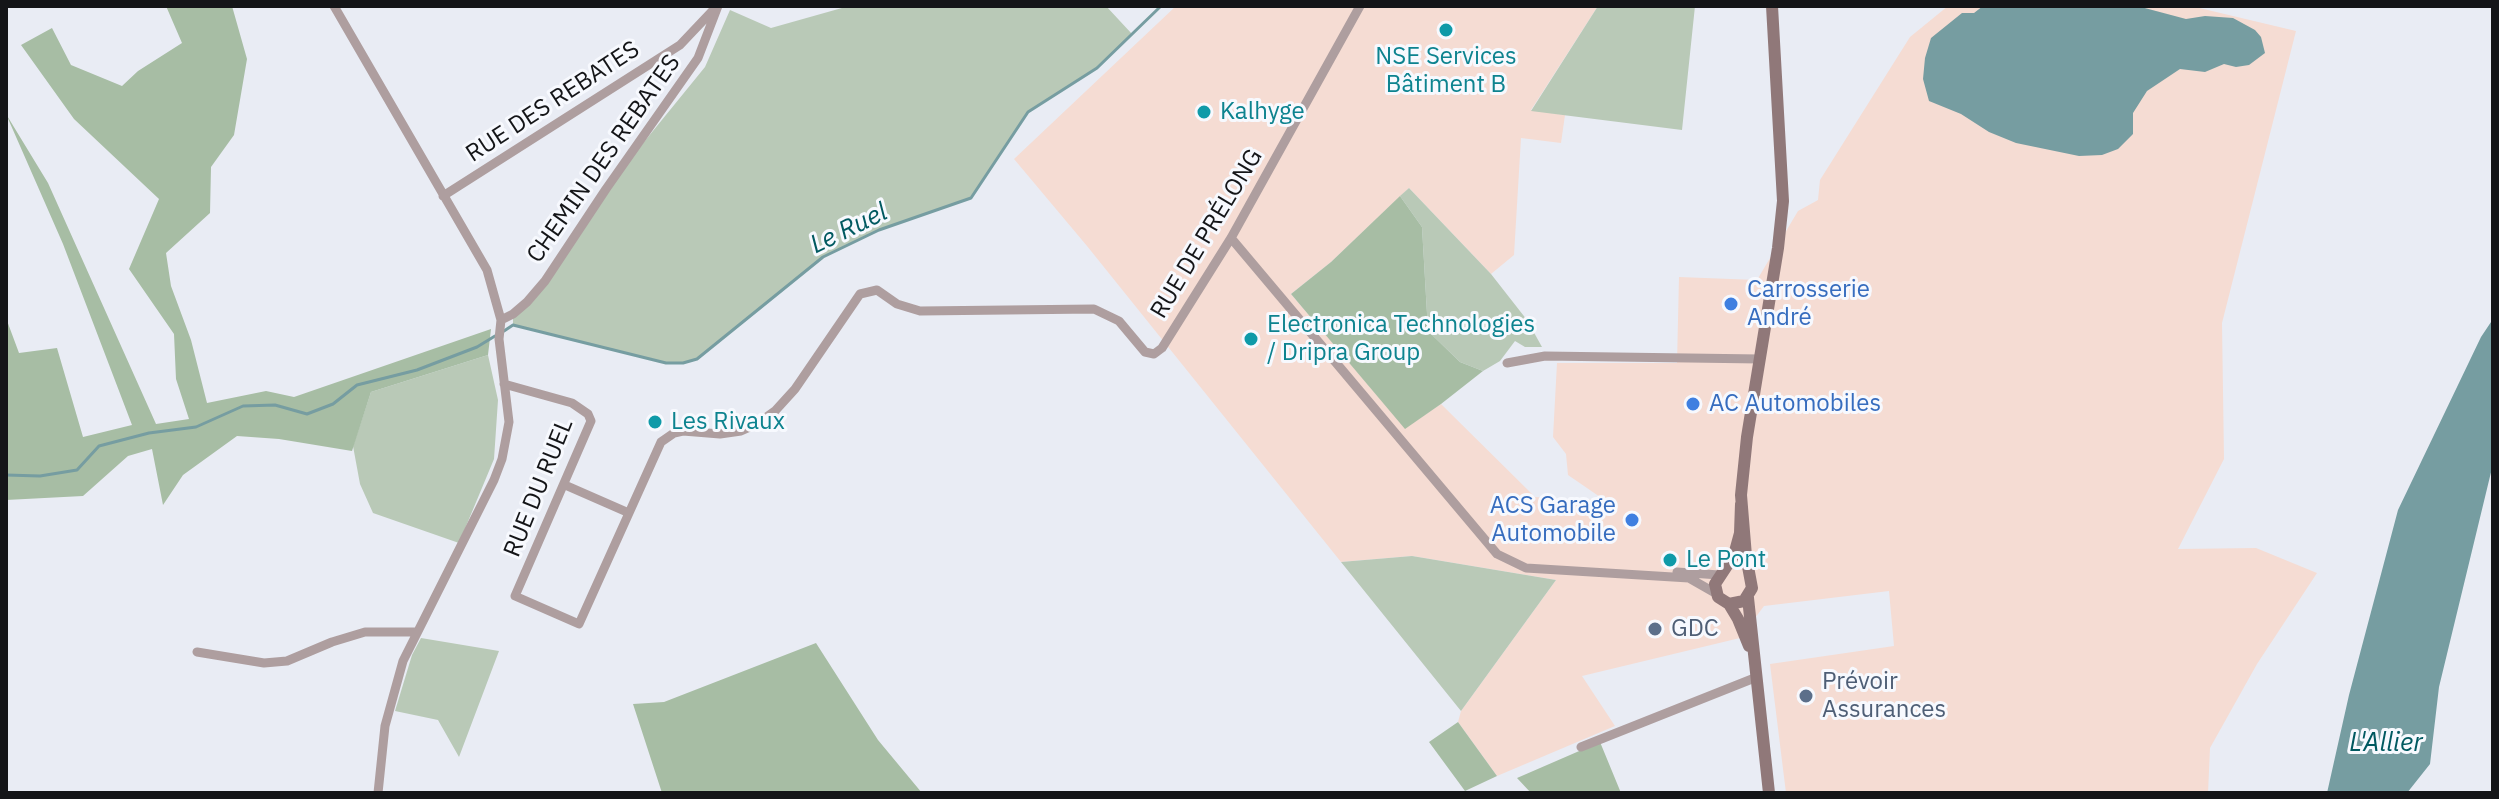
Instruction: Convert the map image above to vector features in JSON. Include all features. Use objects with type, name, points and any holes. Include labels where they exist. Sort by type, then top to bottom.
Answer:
[{"type":"main road","points":[[1756,670],[1738,619],[1729,604],[1717,594],[1715,584],[1734,555],[1740,533],[1744,455],[1783,201],[1772,6]]},
{"type":"main road","points":[[1741,504],[1752,588],[1748,598],[1769,793]]},
{"type":"main road","points":[[1722,572],[1736,568],[1749,578]]},
{"type":"main road","points":[[1729,604],[1739,604],[1748,598]]},
{"type":"street","points":[[334,6],[487,270],[501,320],[499,339],[509,422],[502,459],[475,522],[415,632],[403,661],[385,726],[378,793]]},
{"type":"street","name":"RUE DES REBATES","points":[[443,196],[680,45],[718,6]]},
{"type":"street","name":"CHEMIN DES REBATES","points":[[501,320],[527,302],[545,281],[698,58],[718,6]]},
{"type":"street","name":"RUE DE PRÉLONG","points":[[629,513],[661,442],[683,431],[720,434],[741,431],[763,420],[795,389],[858,297],[870,290],[877,290],[897,304],[920,311],[1094,309],[1119,321],[1145,352],[1154,354],[1162,348],[1231,238],[1360,6]]},
{"type":"street","points":[[1231,238],[1497,554],[1526,568],[1689,578],[1717,594]]},
{"type":"street","points":[[1507,363],[1545,356],[1760,359]]},
{"type":"street","name":"RUE DU RUEL","points":[[504,384],[572,403],[588,414],[590,428],[515,596],[579,624],[629,513]]},
{"type":"street","points":[[565,485],[629,513]]},
{"type":"street","points":[[1653,574],[1722,572]]},
{"type":"street","points":[[197,652],[264,663],[287,661],[365,632],[415,632]]},
{"type":"street","points":[[1581,747],[1756,670]]},
{"type":"shaded area","points":[[1176,6],[1598,6],[1531,110],[1565,115],[1561,143],[1521,138],[1514,255],[1491,274],[1409,188],[1331,262],[1291,294],[1405,428],[1441,404],[1535,497],[1574,500],[1603,499],[1568,475],[1566,454],[1553,437],[1557,363],[1677,363],[1679,277],[1757,280],[1798,211],[1818,200],[1820,180],[1910,37],[1948,6],[2191,6],[2296,31],[2222,323],[2224,459],[2178,549],[2256,548],[2317,573],[2257,664],[2210,748],[2208,793],[1786,793],[1770,664],[1894,646],[1889,591],[1764,606],[1740,638],[1582,676],[1615,726],[1497,776],[1458,722],[1461,711],[1556,580],[1412,556],[1341,562],[1014,159]]},
{"type":"green space","points":[[166,6],[232,6],[247,59],[234,135],[211,167],[210,213],[166,253],[171,286],[191,340],[207,403],[266,391],[294,397],[491,329],[488,355],[371,392],[352,451],[279,439],[237,436],[183,475],[163,505],[152,449],[128,456],[83,496],[6,500],[6,318],[19,353],[57,348],[83,437],[132,425],[63,244],[6,114],[48,183],[156,424],[189,419],[176,379],[174,334],[129,269],[159,199],[74,119],[21,45],[52,28],[71,65],[122,86],[138,71],[182,43]]},
{"type":"green space","points":[[849,6],[1106,6],[1132,34],[1097,68],[1028,112],[971,198],[879,230],[823,257],[697,359],[666,363],[513,325],[513,314],[527,302],[635,153],[705,67],[730,10],[771,28]]},
{"type":"green space","points":[[1598,6],[1695,6],[1682,130],[1531,111]]},
{"type":"green space","points":[[1409,188],[1491,274],[1527,320],[1542,347],[1525,347],[1515,341],[1500,361],[1483,371],[1460,362],[1428,331],[1422,227],[1400,196]]},
{"type":"green space","points":[[1400,196],[1422,227],[1428,331],[1460,362],[1483,371],[1405,429],[1291,294],[1331,262]]},
{"type":"green space","points":[[488,355],[498,400],[494,459],[459,543],[373,513],[360,484],[353,446],[371,392]]},
{"type":"green space","points":[[1412,556],[1556,580],[1461,711],[1341,562]]},
{"type":"green space","points":[[421,638],[499,651],[459,757],[438,720],[395,711],[412,655]]},
{"type":"green space","points":[[816,643],[878,740],[922,793],[662,793],[633,704],[664,702]]},
{"type":"green space","points":[[1458,722],[1497,776],[1465,791],[1429,742]]},
{"type":"green space","points":[[1600,742],[1621,793],[1531,793],[1517,778]]},
{"type":"water","points":[[1983,6],[2141,7],[2186,19],[2205,16],[2233,18],[2255,30],[2261,37],[2265,53],[2249,65],[2236,67],[2224,64],[2205,72],[2180,69],[2147,91],[2133,113],[2133,134],[2118,149],[2102,155],[2079,156],[2016,143],[1929,101],[1923,79],[1931,38],[1962,13],[1974,13]]},
{"type":"water","name":"L'Allier","points":[[2493,319],[2493,464],[2439,687],[2430,764],[2407,793],[2327,793],[2349,695],[2398,510],[2481,337]]},
{"type":"waterway","name":"Le Ruel","points":[[504,331],[513,325],[666,363],[697,359],[823,257],[879,230],[971,198],[1028,112],[1097,68],[1161,6]]},
{"type":"waterway","name":"Le Ruel","points":[[6,475],[40,476],[77,470],[99,446],[149,433],[196,427],[243,406],[275,405],[307,414],[333,404],[357,385],[417,370],[477,347],[495,336]]},
{"type":"place","name":"NSE Services Bâtiment B","points":[[1446,30]]},
{"type":"place","name":"Kalhyge","points":[[1204,112]]},
{"type":"place","name":"Carrosserie André","points":[[1731,304]]},
{"type":"place","name":"Electronica Technologies / Dripra Group","points":[[1251,339]]},
{"type":"place","name":"AC Automobiles","points":[[1693,404]]},
{"type":"place","name":"Les Rivaux","points":[[655,422]]},
{"type":"place","name":"ACS Garage Automobile","points":[[1632,520]]},
{"type":"place","name":"Le Pont","points":[[1670,560]]},
{"type":"place","name":"GDC","points":[[1655,629]]},
{"type":"place","name":"Prévoir Assurances","points":[[1806,696]]}]
